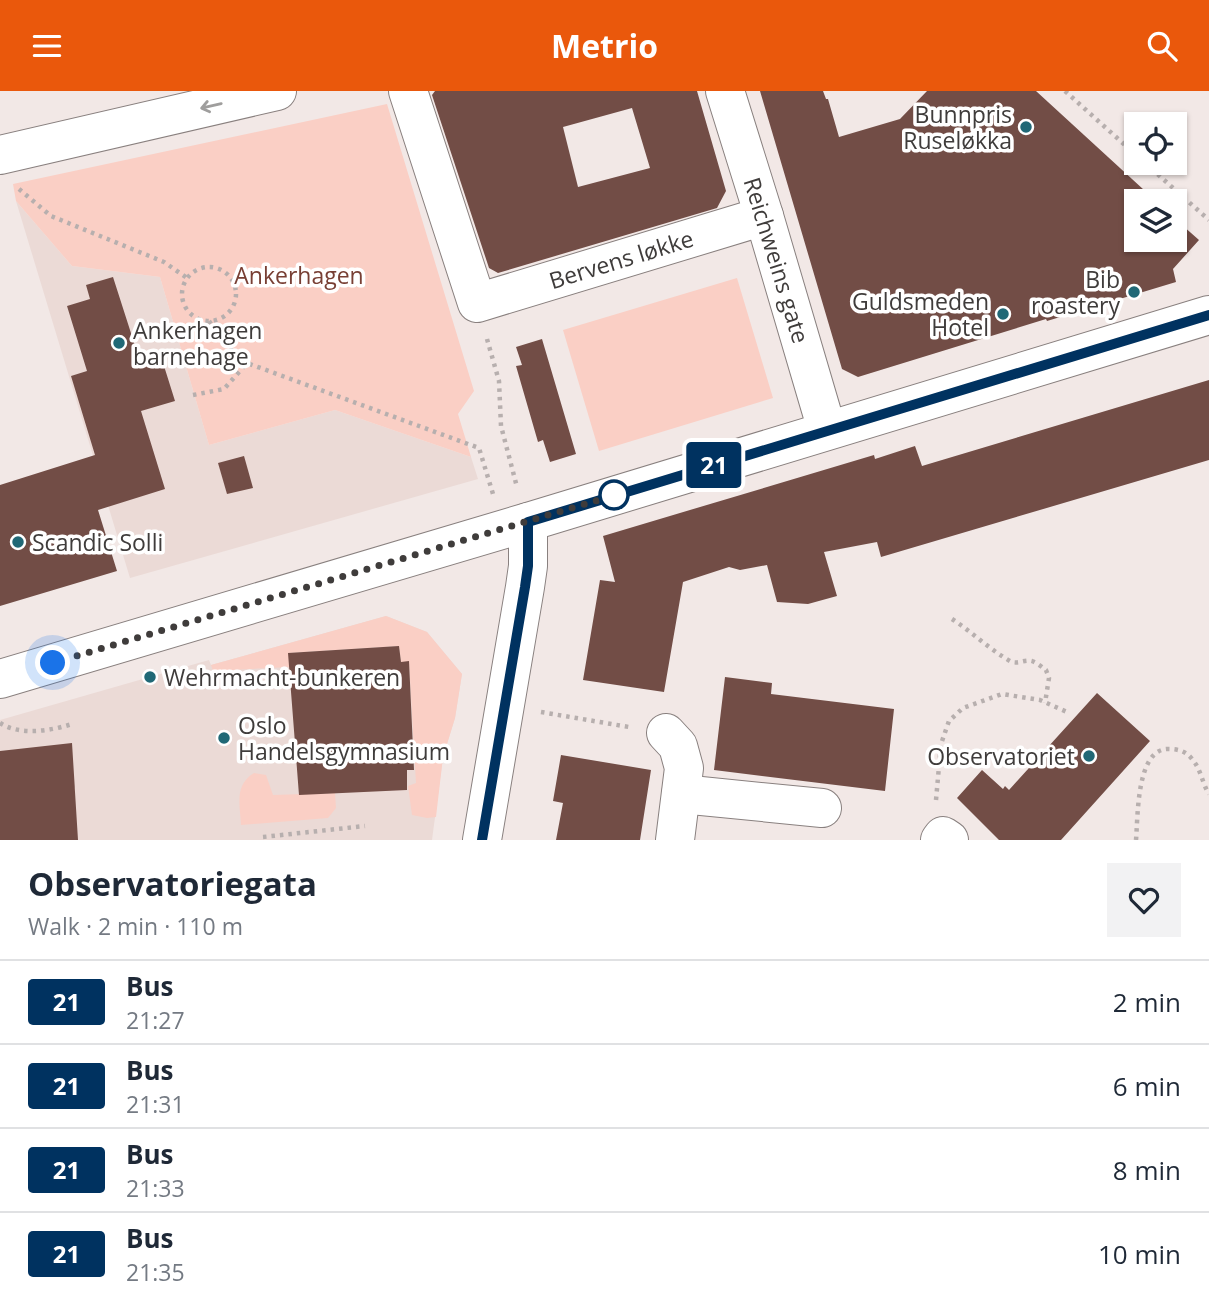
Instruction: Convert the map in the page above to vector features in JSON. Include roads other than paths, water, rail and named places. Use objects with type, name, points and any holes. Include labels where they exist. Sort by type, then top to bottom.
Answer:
[{"type":"street","points":[[7,169],[277,91]]},
{"type":"street","name":"Bervens løkke","points":[[408,91],[477,303],[764,216]]},
{"type":"street","name":"Reichweins gate","points":[[724,91],[827,431]]},
{"type":"street","points":[[0,679],[1209,315]]},
{"type":"street","points":[[482,840],[525,587],[528,522]]},
{"type":"street","points":[[648,730],[678,746],[684,768],[675,840]]},
{"type":"street","points":[[681,794],[822,808]]},
{"type":"place","name":"Bunnpris Ruseløkka","points":[[1026,127]]},
{"type":"place","name":"Bib roastery","points":[[1134,292]]},
{"type":"place","name":"Guldsmeden Hotel","points":[[1003,314]]},
{"type":"place","name":"Ankerhagen barnehage","points":[[119,343]]},
{"type":"place","name":"Scandic Solli","points":[[18,542]]},
{"type":"place","name":"Wehrmacht-bunkeren","points":[[150,677]]},
{"type":"place","name":"Oslo Handelsgymnasium","points":[[224,738]]},
{"type":"place","name":"Observatoriet","points":[[1089,756]]},
{"type":"park label","name":"Ankerhagen","points":[[299,275]]}]
